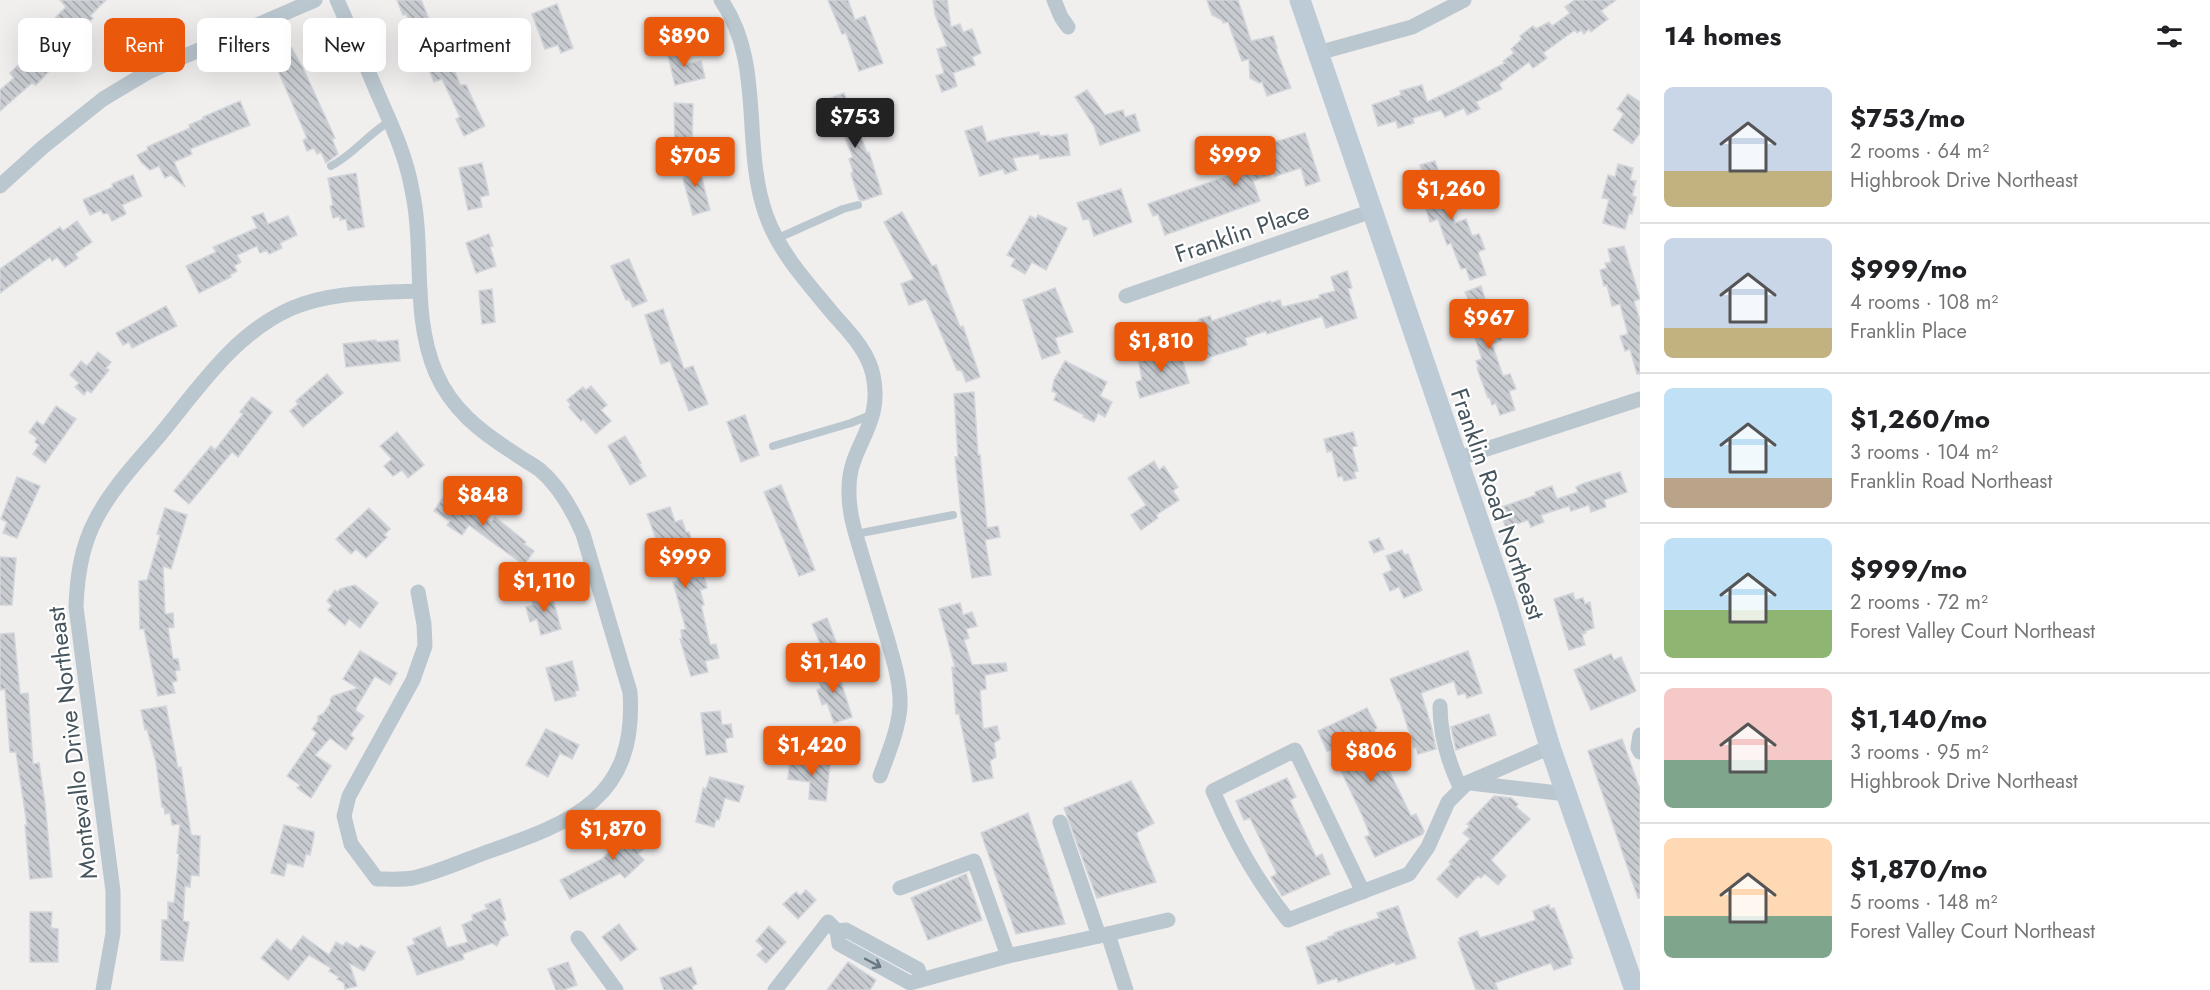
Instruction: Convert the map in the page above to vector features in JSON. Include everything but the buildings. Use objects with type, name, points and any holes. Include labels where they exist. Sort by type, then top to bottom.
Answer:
[{"type":"street","points":[[0,186],[43,147],[103,99],[139,78],[236,33],[315,0]]},
{"type":"street","points":[[337,0],[407,165],[417,220],[423,328],[428,352],[437,375],[450,399],[464,416],[482,432],[541,470],[576,516],[584,534],[630,692],[632,717],[628,742],[619,766],[606,788],[591,804],[572,818],[513,843],[414,878],[377,879],[351,844],[344,816],[350,796],[413,680],[425,646],[424,624],[418,592]]},
{"type":"street","points":[[721,0],[728,9],[740,39],[748,76],[755,173],[766,216],[789,261],[858,343],[873,374],[876,394],[874,413],[869,431],[857,452],[849,484],[849,503],[898,676],[900,707],[894,738],[880,776]]},
{"type":"street","points":[[1054,0],[1068,27]]},
{"type":"street","name":"Franklin Road Northeast","points":[[1300,0],[1506,601],[1550,747],[1635,990]]},
{"type":"street","points":[[1318,53],[1412,27],[1464,0]]},
{"type":"street","name":"Franklin Place","points":[[1126,296],[1372,211]]},
{"type":"street","name":"Montevallo Drive Northeast","points":[[103,990],[113,933],[113,891],[76,607],[81,560],[96,519],[115,489],[219,363],[259,326],[291,308],[324,298],[420,291]]},
{"type":"street","points":[[1456,459],[1640,399]]},
{"type":"street","points":[[1440,706],[1440,728],[1452,769],[1464,786]]},
{"type":"street","points":[[1640,735],[1638,747],[1640,752]]},
{"type":"street","points":[[1363,892],[1295,750],[1213,790],[1243,856],[1262,887],[1288,920],[1363,892],[1409,874],[1428,847],[1448,801],[1464,786],[1550,747]]},
{"type":"street","points":[[1509,765],[1516,787]]},
{"type":"street","points":[[1464,786],[1516,787],[1567,794]]},
{"type":"street","points":[[1060,822],[1126,990]]},
{"type":"street","points":[[900,888],[974,861],[1008,956]]},
{"type":"street","points":[[775,990],[833,927],[846,930],[918,969],[917,985],[1008,956],[1168,920]]},
{"type":"street","points":[[578,938],[616,990]]},
{"type":"lane","points":[[331,166],[339,162],[374,130],[390,121]]},
{"type":"lane","points":[[776,239],[843,209],[858,205]]},
{"type":"lane","points":[[773,446],[851,423],[874,413]]},
{"type":"lane","points":[[856,534],[953,515]]}]
